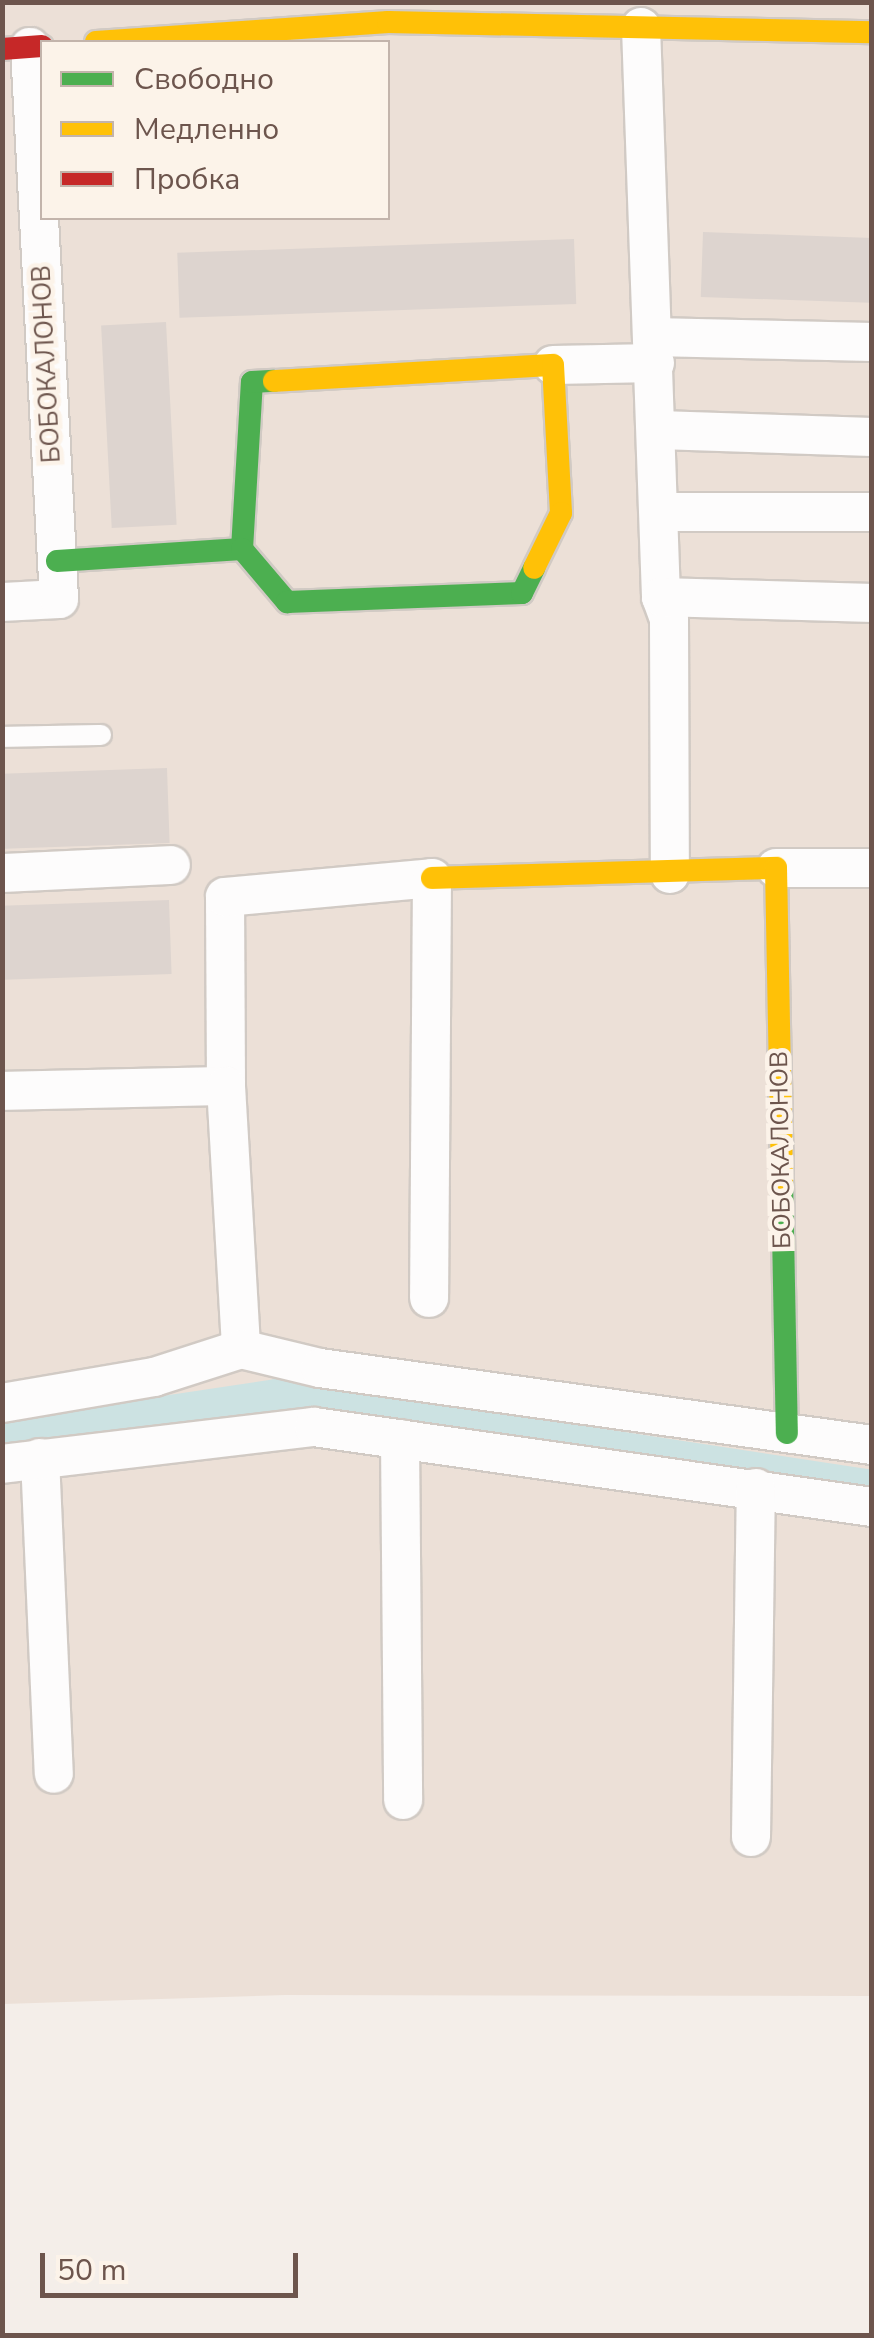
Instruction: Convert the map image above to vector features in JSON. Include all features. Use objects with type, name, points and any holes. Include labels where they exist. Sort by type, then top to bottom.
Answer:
[{"type":"street","points":[[121,40],[459,13],[641,27],[872,32]]},
{"type":"street","points":[[641,27],[659,430],[661,597],[668,619],[670,874]]},
{"type":"street","name":"БОБОКАЛОНОВ","points":[[2,602],[60,599],[25,47]]},
{"type":"street","points":[[553,365],[561,513],[522,594],[287,602],[242,549],[252,382],[553,365],[654,350],[872,342]]},
{"type":"street","points":[[659,430],[872,437]]},
{"type":"street","points":[[661,512],[872,512]]},
{"type":"street","points":[[57,561],[242,549]]},
{"type":"street","points":[[661,597],[872,604]]},
{"type":"street","points":[[2,873],[170,865]]},
{"type":"street","name":"БОБОКАЛОНОВ","points":[[776,868],[787,1433]]},
{"type":"street","points":[[241,1348],[226,1086],[225,897],[432,878],[872,868]]},
{"type":"street","points":[[429,1298],[432,878]]},
{"type":"street","points":[[2,1091],[226,1086]]},
{"type":"street","points":[[2,1403],[154,1378],[241,1348],[320,1368],[872,1444]]},
{"type":"street","points":[[2,1464],[314,1428],[872,1507]]},
{"type":"street","points":[[400,1439],[402,1800]]},
{"type":"street","points":[[40,1458],[54,1774]]},
{"type":"street","points":[[751,1837],[756,1488]]},
{"type":"lane","points":[[2,737],[101,736]]},
{"type":"shaded area","points":[[2,3],[871,3],[871,1996],[285,1995],[3,2004]]},
{"type":"building","points":[[703,232],[872,238],[870,303],[701,297]]},
{"type":"building","points":[[574,239],[576,304],[180,318],[177,253]]},
{"type":"building","points":[[166,322],[177,525],[112,528],[101,325]]},
{"type":"building","points":[[167,768],[170,843],[5,849],[2,774]]},
{"type":"building","points":[[169,900],[172,974],[5,980],[2,906]]},
{"type":"waterway","points":[[2,1437],[276,1396],[872,1487]]},
{"type":"traffic: fast","points":[[242,549],[252,382],[274,381]]},
{"type":"traffic: fast","points":[[57,561],[242,549],[287,602],[522,593],[534,568]]},
{"type":"traffic: fast","points":[[782,1180],[787,1433]]},
{"type":"traffic: slow","points":[[125,40],[388,22],[872,32]]},
{"type":"traffic: slow","points":[[274,381],[553,365],[561,513],[534,568]]},
{"type":"traffic: slow","points":[[432,878],[776,868],[782,1180]]},
{"type":"traffic: jam","points":[[2,49],[40,46]]}]
